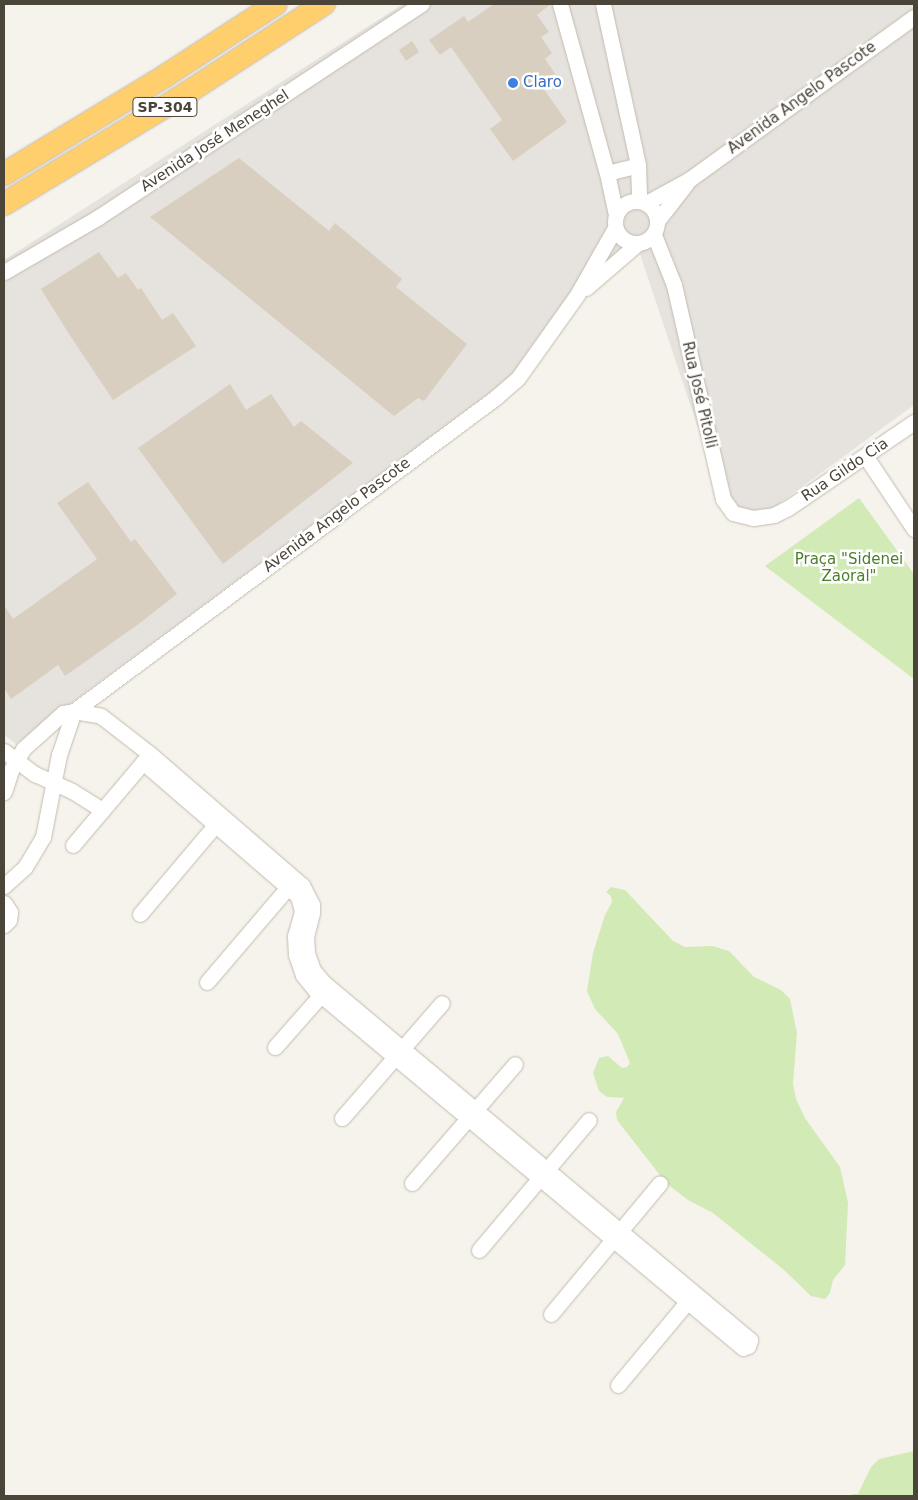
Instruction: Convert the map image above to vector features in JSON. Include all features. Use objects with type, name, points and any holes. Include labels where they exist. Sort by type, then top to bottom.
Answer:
[{"type":"highway","name":"SP-304","points":[[4,174],[165,76],[276,4]]},
{"type":"highway","name":"SP-304","points":[[4,204],[179,98],[324,4]]},
{"type":"street","name":"Avenida José Meneghel","points":[[4,272],[96,218],[422,4]]},
{"type":"street","points":[[560,4],[607,173],[616,222],[623,240],[637,244],[646,241],[656,228],[652,207],[642,202],[629,202],[621,207],[616,222]]},
{"type":"street","points":[[603,4],[638,164],[642,202]]},
{"type":"street","name":"Avenida Angelo Pascote","points":[[642,202],[690,179],[914,16]]},
{"type":"street","points":[[607,173],[638,164]]},
{"type":"street","name":"Avenida Angelo Pascote","points":[[656,228],[690,179]]},
{"type":"street","name":"Avenida Angelo Pascote","points":[[4,792],[16,761],[33,738],[63,713],[74,711],[495,398],[518,378],[577,295],[616,222]]},
{"type":"street","name":"Rua José Pitolli","points":[[656,228],[674,285],[723,499],[733,513],[742,517],[754,518],[774,515]]},
{"type":"street","name":"Avenida Angelo Pascote","points":[[577,295],[637,244]]},
{"type":"street","name":"Rua Gildo Cia","points":[[774,515],[866,457],[914,422]]},
{"type":"street","points":[[866,457],[914,529]]},
{"type":"street","points":[[4,886],[25,867],[39,846],[46,827],[59,755],[74,711],[101,716],[146,758],[292,883],[307,890],[312,905],[306,937],[309,962],[324,991],[690,1298],[618,1385]]},
{"type":"street","points":[[4,751],[16,761],[55,784],[88,799],[103,810]]},
{"type":"street","points":[[73,846],[146,758]]},
{"type":"street","points":[[140,914],[219,821]]},
{"type":"street","points":[[207,982],[292,883]]},
{"type":"street","points":[[4,903],[10,912],[9,920],[4,925]]},
{"type":"street","points":[[275,1047],[324,991]]},
{"type":"street","points":[[342,1118],[442,1003]]},
{"type":"street","points":[[412,1183],[514,1064]]},
{"type":"street","points":[[479,1250],[589,1120]]},
{"type":"street","points":[[551,1314],[660,1183]]},
{"type":"shaded area","points":[[403,4],[914,4],[914,405],[769,511],[731,509],[718,488],[637,245],[577,295],[530,363],[16,744],[4,735],[4,260]]},
{"type":"green space","name":"Praça \"Sidenei Zaoral\"","points":[[859,498],[914,574],[914,679],[765,566]]},
{"type":"green space","points":[[611,887],[625,890],[673,941],[685,947],[712,946],[729,951],[754,977],[781,990],[790,999],[797,1033],[793,1084],[796,1099],[805,1118],[840,1167],[848,1203],[845,1265],[833,1280],[830,1293],[825,1299],[811,1296],[784,1270],[713,1213],[688,1200],[666,1183],[617,1120],[616,1112],[624,1098],[607,1097],[599,1091],[593,1073],[599,1058],[608,1056],[622,1068],[627,1067],[630,1063],[618,1034],[595,1009],[587,991],[593,953],[605,915],[612,902],[611,896],[606,892]]},
{"type":"green space","points":[[914,1451],[914,1496],[853,1496],[852,1494],[858,1494],[871,1467],[879,1459]]},
{"type":"building","name":"Claro","points":[[494,4],[551,4],[537,15],[549,32],[541,37],[552,53],[545,59],[558,78],[543,88],[567,122],[513,161],[490,129],[502,120],[451,47],[440,55],[429,40],[464,16],[468,22]]},
{"type":"building","points":[[412,41],[419,52],[406,61],[399,50]]},
{"type":"building","points":[[239,158],[329,231],[335,223],[402,279],[396,287],[467,344],[424,401],[418,398],[394,416],[150,217]]},
{"type":"building","points":[[99,252],[118,278],[126,273],[138,290],[141,288],[162,320],[173,313],[196,346],[113,400],[41,289]]},
{"type":"building","points":[[230,384],[246,410],[271,394],[294,427],[301,421],[353,463],[223,564],[138,448]]},
{"type":"building","points":[[88,482],[131,542],[135,539],[177,594],[140,623],[65,676],[58,665],[11,699],[4,688],[4,605],[13,619],[97,559],[57,503]]},
{"type":"place","name":"Claro","points":[[513,83]]}]
